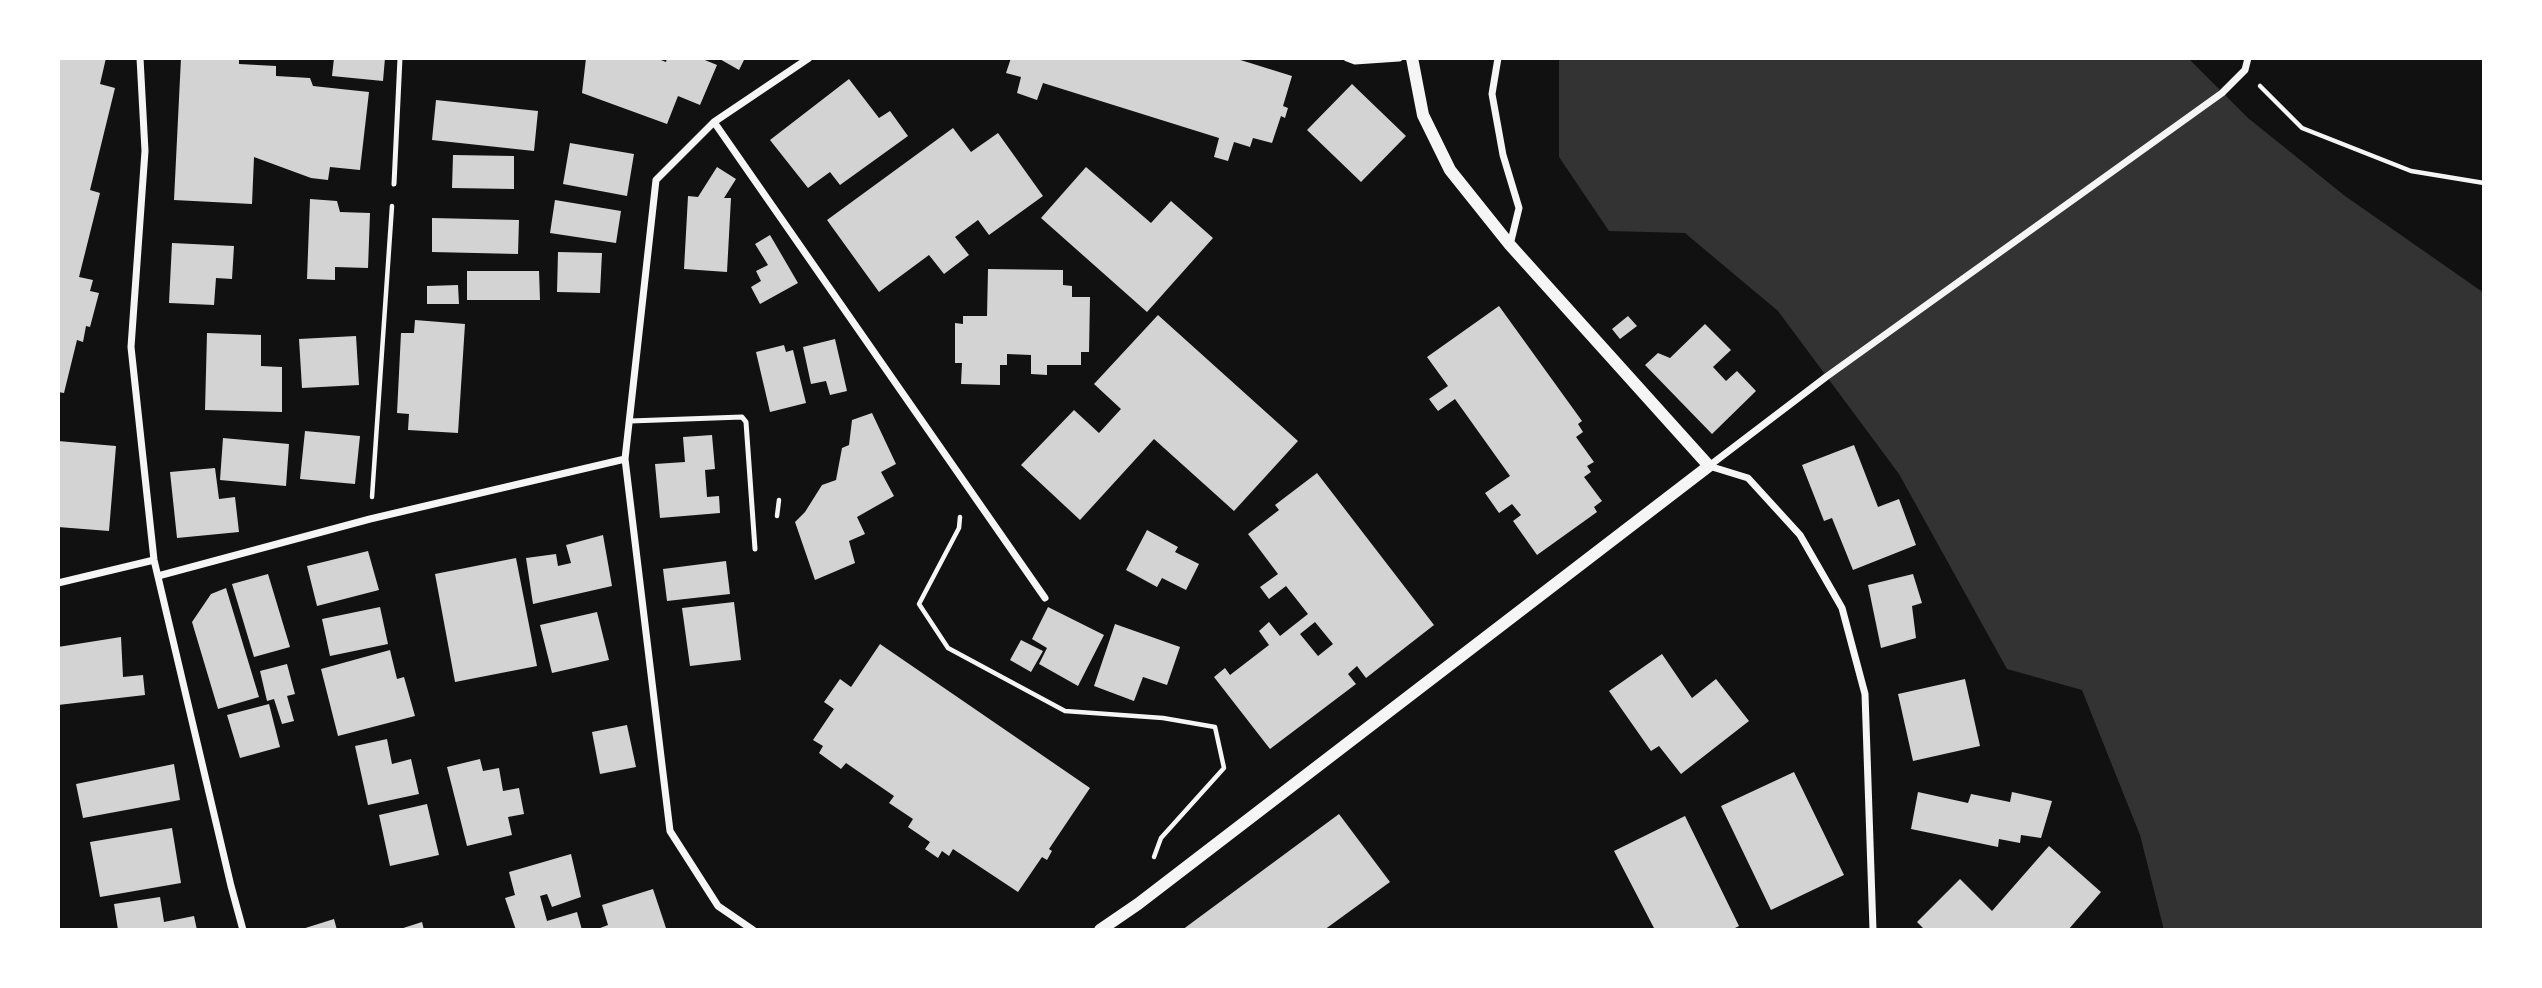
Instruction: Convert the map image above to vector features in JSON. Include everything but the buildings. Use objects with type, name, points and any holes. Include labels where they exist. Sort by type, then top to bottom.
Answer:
[{"type":"street","points":[[140,58],[145,151],[131,347],[154,560],[243,930]]},
{"type":"street","points":[[753,930],[718,906],[670,831],[625,459],[656,180],[714,122],[809,58]]},
{"type":"street","points":[[1347,58],[1355,61],[1399,58]]},
{"type":"street","points":[[1412,58],[1423,115],[1450,170],[1510,244],[1709,466],[1748,478],[1800,535],[1842,608],[1865,694],[1873,930]]},
{"type":"street","points":[[1498,58],[1492,94],[1503,155],[1519,208],[1510,244]]},
{"type":"street","points":[[1100,930],[1138,904],[1826,377],[2222,93],[2245,70],[2248,58]]},
{"type":"street","points":[[714,122],[1045,598]]},
{"type":"street","points":[[158,576],[370,519],[625,459]]},
{"type":"street","points":[[58,583],[154,560]]},
{"type":"lane","points":[[394,184],[400,58]]},
{"type":"lane","points":[[630,421],[742,417],[746,422],[755,549]]},
{"type":"path","points":[[2245,70],[2302,128],[2411,171],[2484,183]]},
{"type":"path","points":[[370,519],[394,184]]},
{"type":"path","points":[[964,482],[959,528],[919,604],[948,648],[1065,711],[1163,718],[1215,727],[1224,768],[1161,838],[1138,904]]},
{"type":"shaded area","points":[[1559,58],[2188,58],[2248,118],[2345,196],[2484,293],[2484,930],[2164,930],[2140,835],[2082,690],[2007,669],[1899,474],[1778,311],[1685,233],[1609,231],[1559,157]]}]
